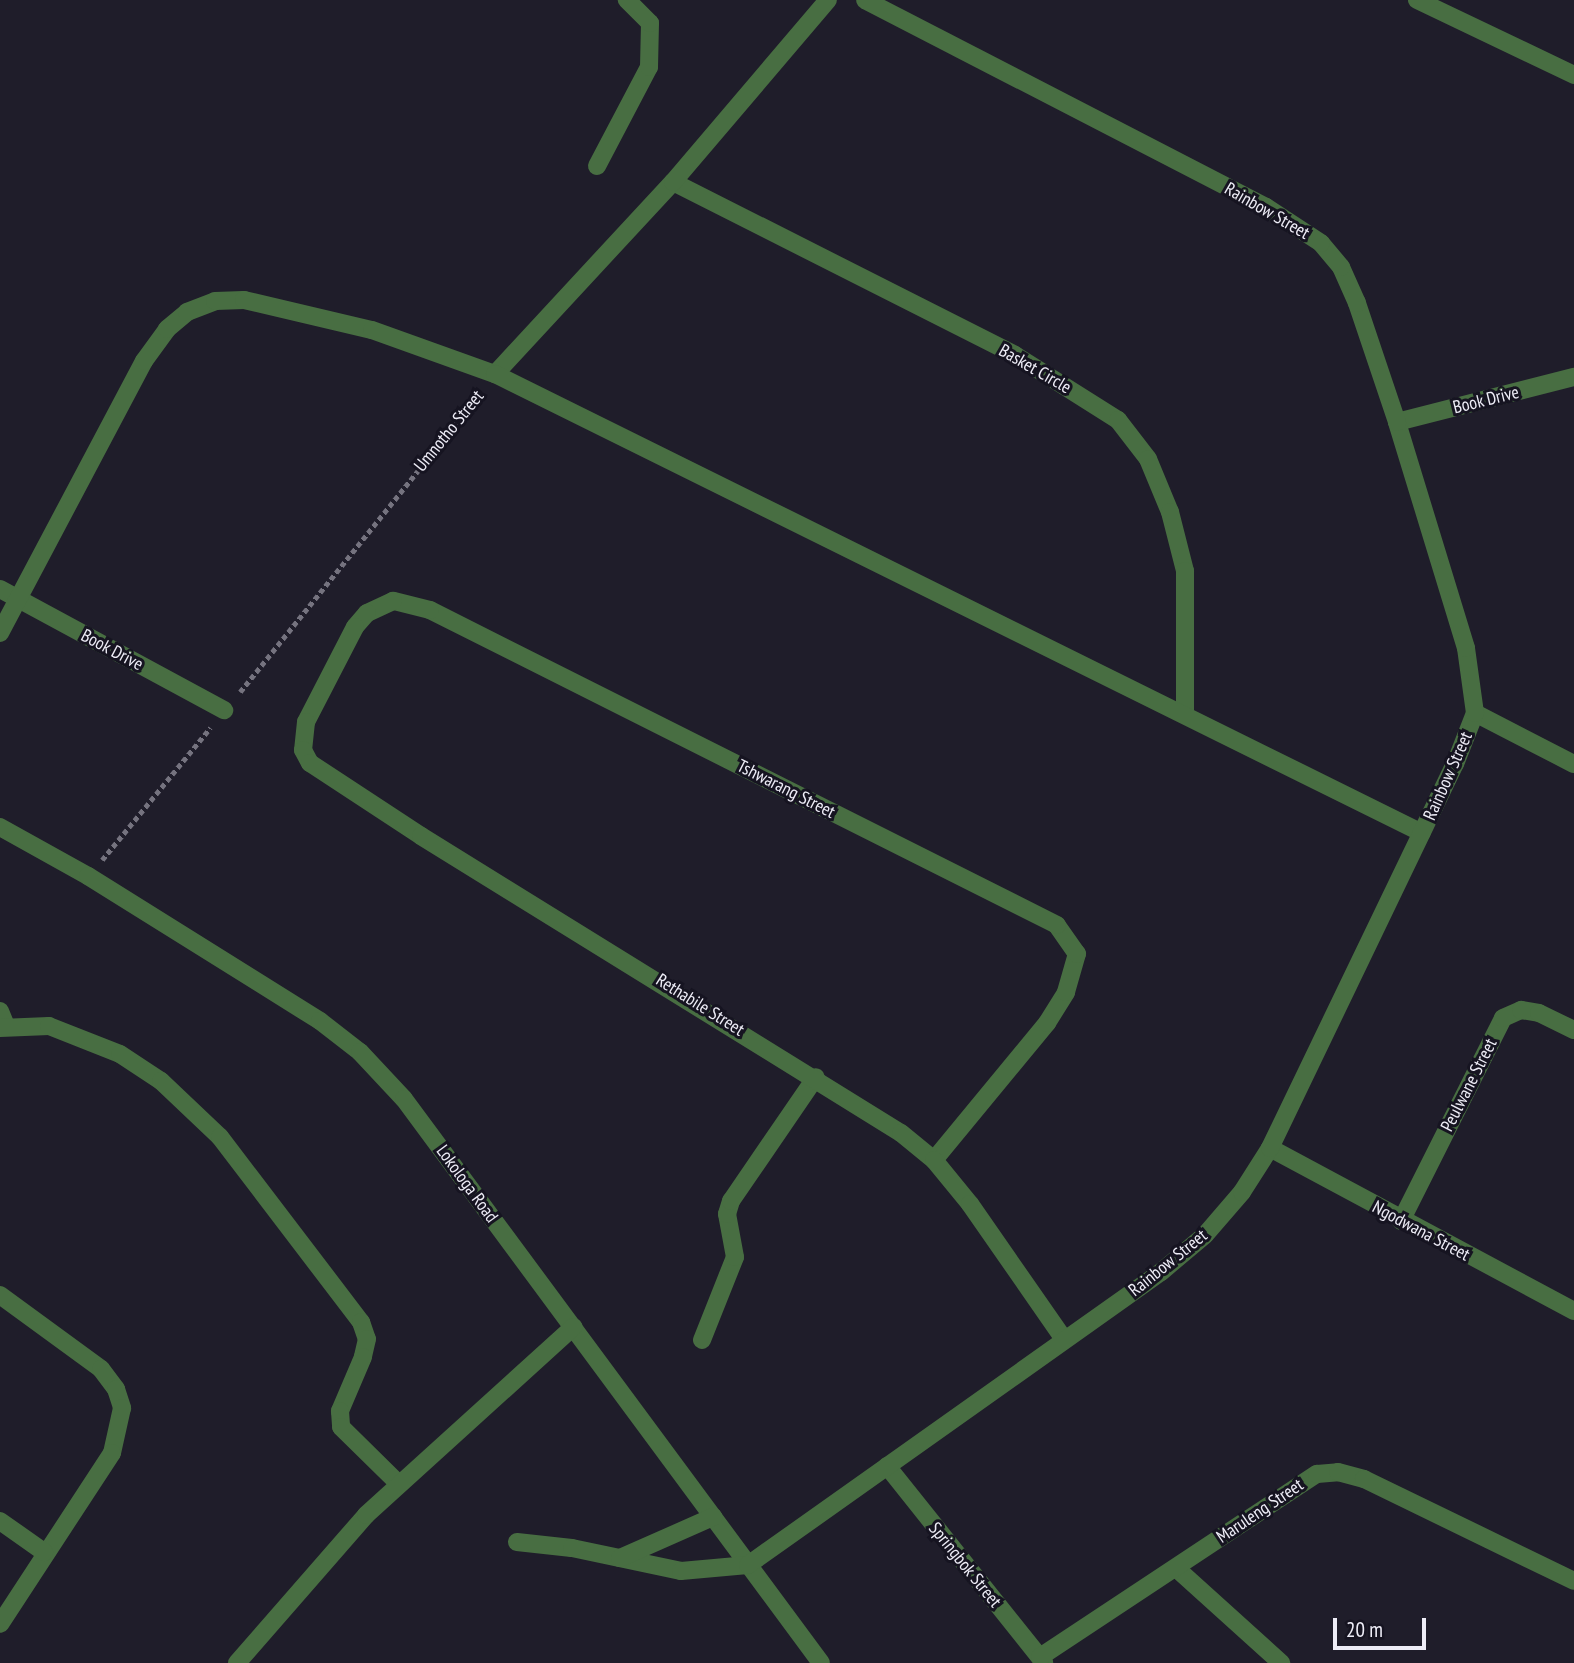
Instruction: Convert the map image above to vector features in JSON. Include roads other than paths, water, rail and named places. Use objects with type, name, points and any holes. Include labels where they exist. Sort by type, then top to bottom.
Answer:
[{"type":"street","points":[[597,166],[649,67],[650,23],[627,0]]},
{"type":"street","name":"Umnotho Street","points":[[495,374],[673,182],[828,0]]},
{"type":"street","name":"Rainbow Street","points":[[748,1565],[1161,1272],[1205,1235],[1242,1192],[1270,1147],[1422,833],[1475,713],[1466,649],[1397,422],[1357,303],[1341,267],[1321,243],[1266,206],[865,0]]},
{"type":"street","points":[[1417,0],[1574,75]]},
{"type":"street","name":"Basket Circle","points":[[673,182],[1015,355],[1118,421],[1148,459],[1170,512],[1185,571],[1185,714]]},
{"type":"street","points":[[0,633],[144,361],[167,329],[187,312],[215,300],[244,300],[372,330],[495,374],[1422,833]]},
{"type":"street","name":"Book Drive","points":[[1397,422],[1574,377]]},
{"type":"street","name":"Book Drive","points":[[0,589],[225,710]]},
{"type":"street","name":"Tshwarang Street","points":[[306,722],[355,626],[367,613],[393,601],[410,602],[1057,925],[1077,954],[1066,992],[1047,1023],[934,1160]]},
{"type":"street","points":[[1475,713],[1574,764]]},
{"type":"street","name":"Rethabile Street","points":[[306,722],[303,750],[323,775],[816,1077],[934,1160],[1064,1339]]},
{"type":"street","name":"Lokologa Road","points":[[0,827],[89,876],[320,1021],[360,1052],[404,1099],[821,1663]]},
{"type":"street","name":"Peulwane Street","points":[[1401,1221],[1503,1018],[1521,1010],[1539,1013],[1574,1030]]},
{"type":"street","points":[[2,1022],[49,1026],[120,1054],[161,1081],[220,1137],[361,1322],[367,1339],[363,1357],[340,1410],[341,1427],[398,1483]]},
{"type":"street","points":[[702,1340],[735,1257],[727,1214],[731,1201],[816,1077]]},
{"type":"street","name":"Ngodwana Street","points":[[1270,1147],[1401,1221],[1574,1311]]},
{"type":"street","points":[[0,1295],[101,1369],[116,1389],[122,1408],[121,1427],[112,1453],[44,1552],[0,1624]]},
{"type":"street","points":[[237,1663],[398,1483],[573,1328]]},
{"type":"street","name":"Springbok Street","points":[[887,1466],[1042,1660]]},
{"type":"street","name":"Maruleng Street","points":[[1042,1660],[1296,1484],[1317,1474],[1338,1472],[1376,1485],[1574,1581]]},
{"type":"street","points":[[620,1558],[713,1517]]},
{"type":"street","points":[[0,1521],[44,1552]]},
{"type":"street","points":[[517,1542],[620,1558],[681,1571],[748,1565]]},
{"type":"street","points":[[1175,1568],[1281,1663]]}]
